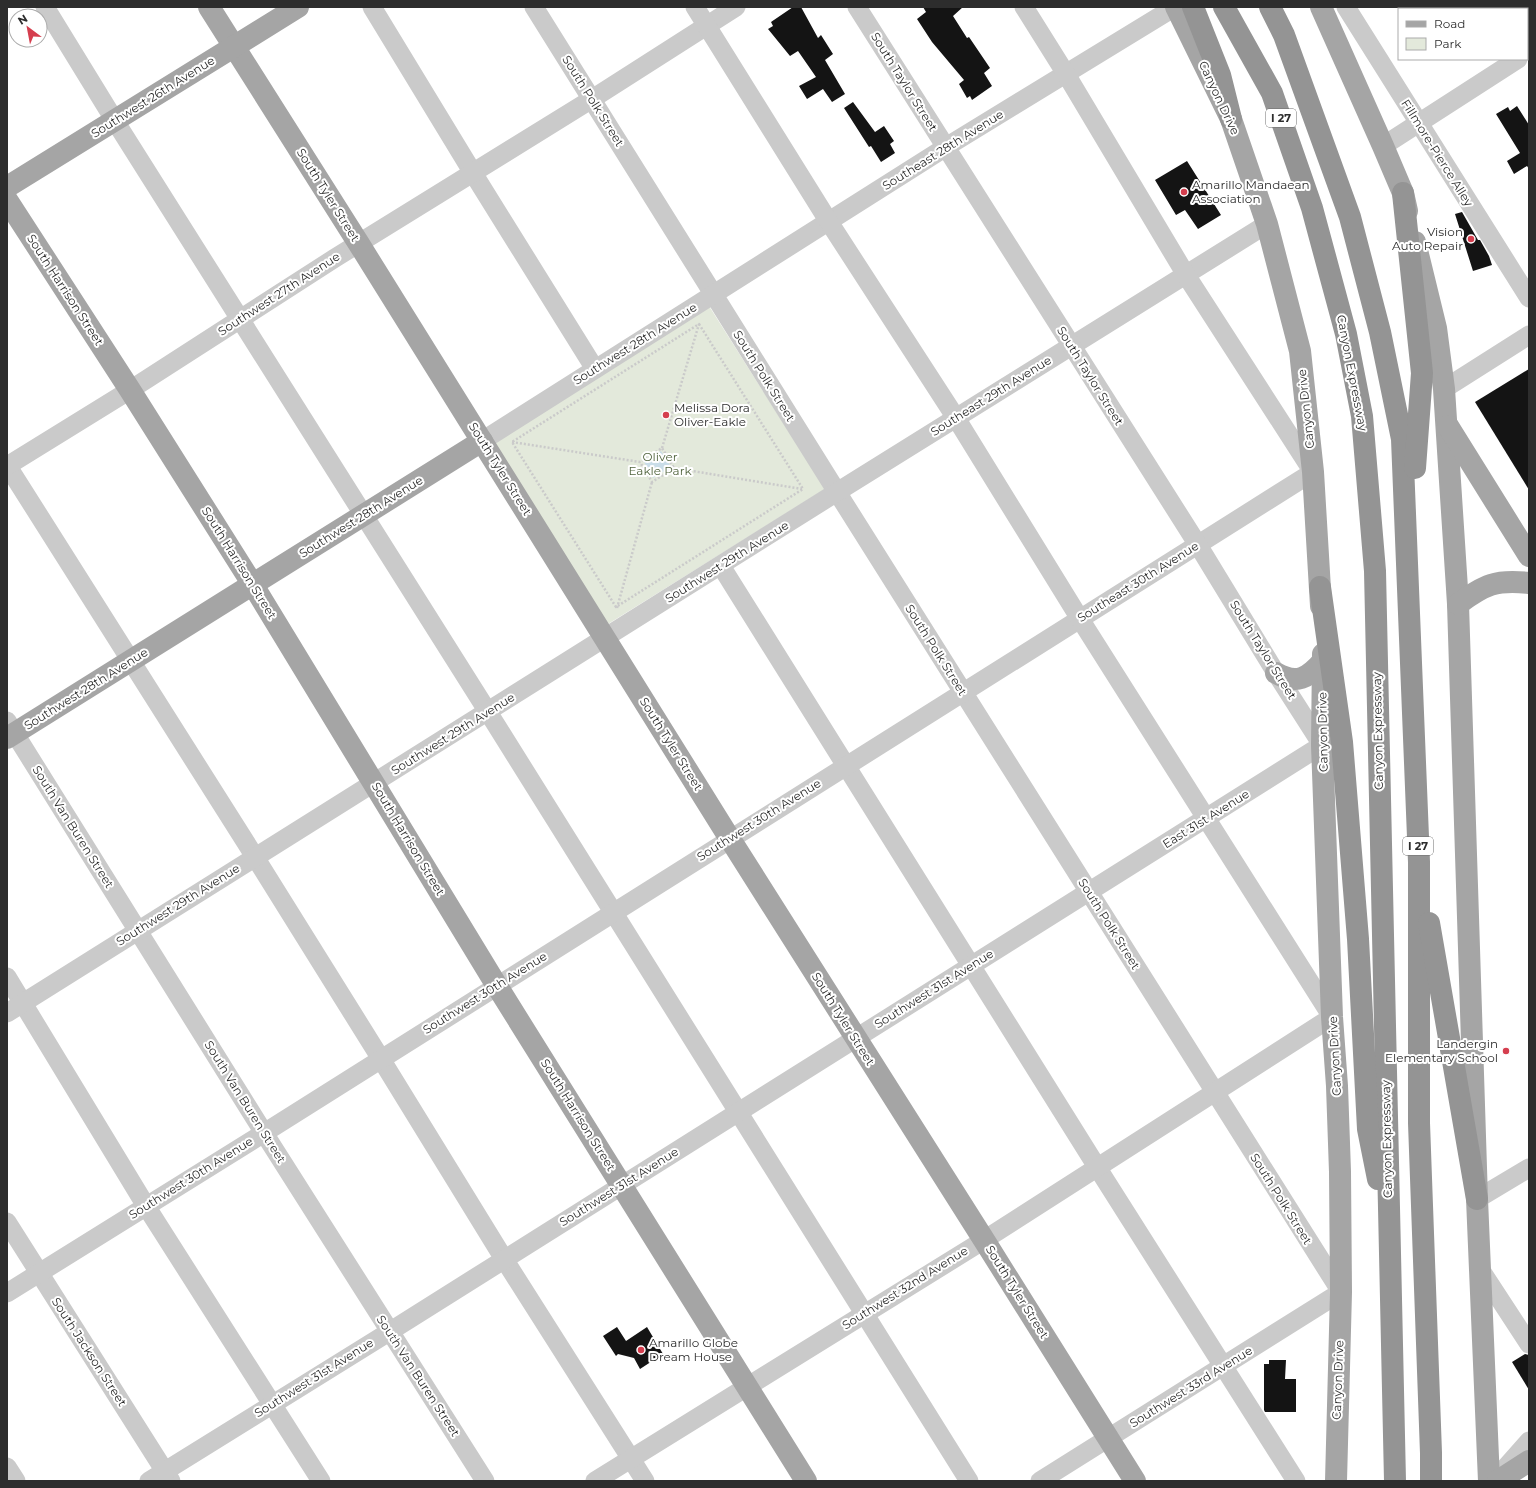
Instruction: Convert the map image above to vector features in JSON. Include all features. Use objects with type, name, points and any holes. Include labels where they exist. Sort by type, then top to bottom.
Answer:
[{"type":"highway","points":[[1193,7],[1220,75],[1231,119]]},
{"type":"highway","name":"Canyon Expressway","points":[[1224,7],[1272,93],[1309,201],[1320,236],[1346,334],[1362,416],[1375,571],[1395,1481]]},
{"type":"highway","name":"I 27","points":[[1270,7],[1284,35],[1350,217],[1380,332],[1402,439],[1419,862],[1419,1123],[1432,1453],[1431,1481]]},
{"type":"highway","points":[[1403,193],[1422,373],[1407,565]]},
{"type":"highway","points":[[1320,587],[1342,742],[1358,939],[1368,1129],[1390,1240]]},
{"type":"highway","points":[[1419,862],[1477,1199]]},
{"type":"main road","name":"South Tyler Street","points":[[209,7],[1134,1481]]},
{"type":"main road","name":"Southwest 26th Avenue","points":[[7,187],[298,7]]},
{"type":"main road","name":"Canyon Drive","points":[[1175,7],[1231,119],[1268,224],[1300,351],[1313,472],[1320,587],[1323,661],[1322,745],[1332,1017],[1337,1086],[1340,1164],[1341,1292],[1336,1481]]},
{"type":"main road","points":[[1321,7],[1403,193],[1436,328],[1444,389],[1458,604],[1477,1199],[1489,1481]]},
{"type":"main road","name":"South Harrison Street","points":[[7,200],[130,390],[253,585],[497,986],[806,1481]]},
{"type":"main road","points":[[1446,423],[1529,556]]},
{"type":"main road","name":"Southwest 28th Avenue","points":[[10,731],[131,661],[482,441]]},
{"type":"main road","points":[[1458,604],[1476,591],[1490,584],[1502,582],[1529,583]]},
{"type":"main road","points":[[1276,673],[1286,679],[1307,677],[1314,672],[1323,661]]},
{"type":"main road","points":[[1498,1481],[1529,1461]]},
{"type":"street","points":[[45,7],[115,121],[488,712],[969,1481]]},
{"type":"street","points":[[372,7],[473,173],[596,369]]},
{"type":"street","name":"South Polk Street","points":[[534,7],[837,492],[1090,892],[1213,1092],[1341,1292]]},
{"type":"street","points":[[695,7],[829,222],[956,418],[1080,619],[1332,1017]]},
{"type":"street","name":"Southwest 27th Avenue","points":[[7,465],[130,390],[240,319],[592,99],[736,7]]},
{"type":"street","name":"South Taylor Street","points":[[857,7],[1198,545],[1322,745]]},
{"type":"street","points":[[1024,7],[1186,274],[1313,472]]},
{"type":"street","name":"Southeast 28th Avenue","points":[[714,295],[946,147],[1175,7]]},
{"type":"street","name":"Fillmore-Pierce Alley","points":[[1346,7],[1418,124],[1529,298]]},
{"type":"street","points":[[1383,146],[1516,60]]},
{"type":"street","name":"Southeast 29th Avenue","points":[[837,492],[1268,224]]},
{"type":"street","name":"Southwest 28th Avenue","points":[[482,441],[714,295]]},
{"type":"street","points":[[1444,389],[1529,335]]},
{"type":"street","points":[[7,465],[255,857],[504,1259],[645,1481]]},
{"type":"street","name":"Southeast 30th Avenue","points":[[963,692],[1313,472]]},
{"type":"street","name":"Southwest 29th Avenue","points":[[7,1013],[837,492]]},
{"type":"street","points":[[721,566],[1097,1167],[1296,1481]]},
{"type":"street","name":"Southwest 30th Avenue","points":[[7,1293],[264,1133],[963,692]]},
{"type":"street","name":"South Van Buren Street","points":[[10,731],[137,930],[389,1332],[485,1481]]},
{"type":"street","name":"East 31st Avenue","points":[[1090,892],[1322,745]]},
{"type":"street","name":"Southwest 31st Avenue","points":[[149,1481],[168,1476],[273,1404],[1090,892]]},
{"type":"street","points":[[7,977],[146,1206],[321,1481]]},
{"type":"street","name":"Southwest 32nd Avenue","points":[[595,1481],[984,1240],[1332,1017]]},
{"type":"street","points":[[1477,1199],[1529,1168]]},
{"type":"street","name":"South Jackson Street","points":[[7,1222],[168,1476]]},
{"type":"street","points":[[1480,1269],[1529,1344]]},
{"type":"street","name":"Southwest 33rd Avenue","points":[[1040,1481],[1341,1292]]},
{"type":"street","points":[[1494,1481],[1529,1441]]},
{"type":"street","points":[[7,1467],[16,1481]]},
{"type":"street","points":[[1505,1481],[1529,1472]]},
{"type":"path","points":[[512,442],[699,324]]},
{"type":"path","points":[[512,442],[640,462],[662,448],[699,324]]},
{"type":"path","points":[[699,324],[803,490]]},
{"type":"path","points":[[512,442],[616,607]]},
{"type":"path","points":[[662,448],[674,468]]},
{"type":"path","points":[[640,462],[652,482]]},
{"type":"path","points":[[616,607],[652,482],[674,468],[803,490]]},
{"type":"path","points":[[616,607],[803,490]]},
{"type":"green space","name":"Oliver Eakle Park","points":[[709,306],[825,489],[608,624],[493,442]]},
{"type":"water","points":[[661,451],[671,467],[653,478],[644,462]]},
{"type":"building","points":[[793,7],[801,7],[818,38],[821,35],[833,54],[825,60],[845,94],[832,102],[823,89],[807,99],[799,86],[816,77],[798,51],[790,56],[768,29],[773,26],[771,22]]},
{"type":"building","points":[[923,7],[963,7],[953,16],[967,38],[969,37],[990,68],[984,73],[992,86],[972,100],[970,96],[967,98],[959,84],[964,80],[932,42],[917,19],[926,12]]},
{"type":"building","points":[[853,102],[875,132],[884,126],[894,141],[890,144],[895,153],[881,162],[871,146],[869,147],[844,108]]},
{"type":"building","points":[[1517,106],[1529,125],[1529,169],[1527,166],[1514,174],[1507,161],[1520,153],[1496,114],[1508,107],[1510,111]]},
{"type":"building","points":[[1187,161],[1221,215],[1198,229],[1185,210],[1176,215],[1155,180]]},
{"type":"building","name":"Vision Auto Repair","points":[[1462,212],[1478,240],[1480,240],[1492,265],[1473,271],[1455,214]]},
{"type":"building","points":[[1529,369],[1529,490],[1475,402]]},
{"type":"building","points":[[617,1327],[626,1341],[647,1327],[663,1354],[640,1369],[634,1358],[618,1354],[616,1356],[603,1336]]},
{"type":"building","points":[[1525,1354],[1529,1355],[1529,1390],[1512,1362]]},
{"type":"building","points":[[1269,1360],[1286,1360],[1285,1379],[1296,1379],[1296,1412],[1265,1412],[1264,1364],[1269,1364]]},
{"type":"place","name":"Amarillo Mandaean Association","points":[[1184,192]]},
{"type":"place","name":"Vision Auto Repair","points":[[1471,239]]},
{"type":"place","name":"Melissa Dora Oliver-Eakle","points":[[666,415]]},
{"type":"place","name":"Landergin Elementary School","points":[[1506,1051]]},
{"type":"place","name":"Amarillo Globe Dream House","points":[[641,1350]]}]
